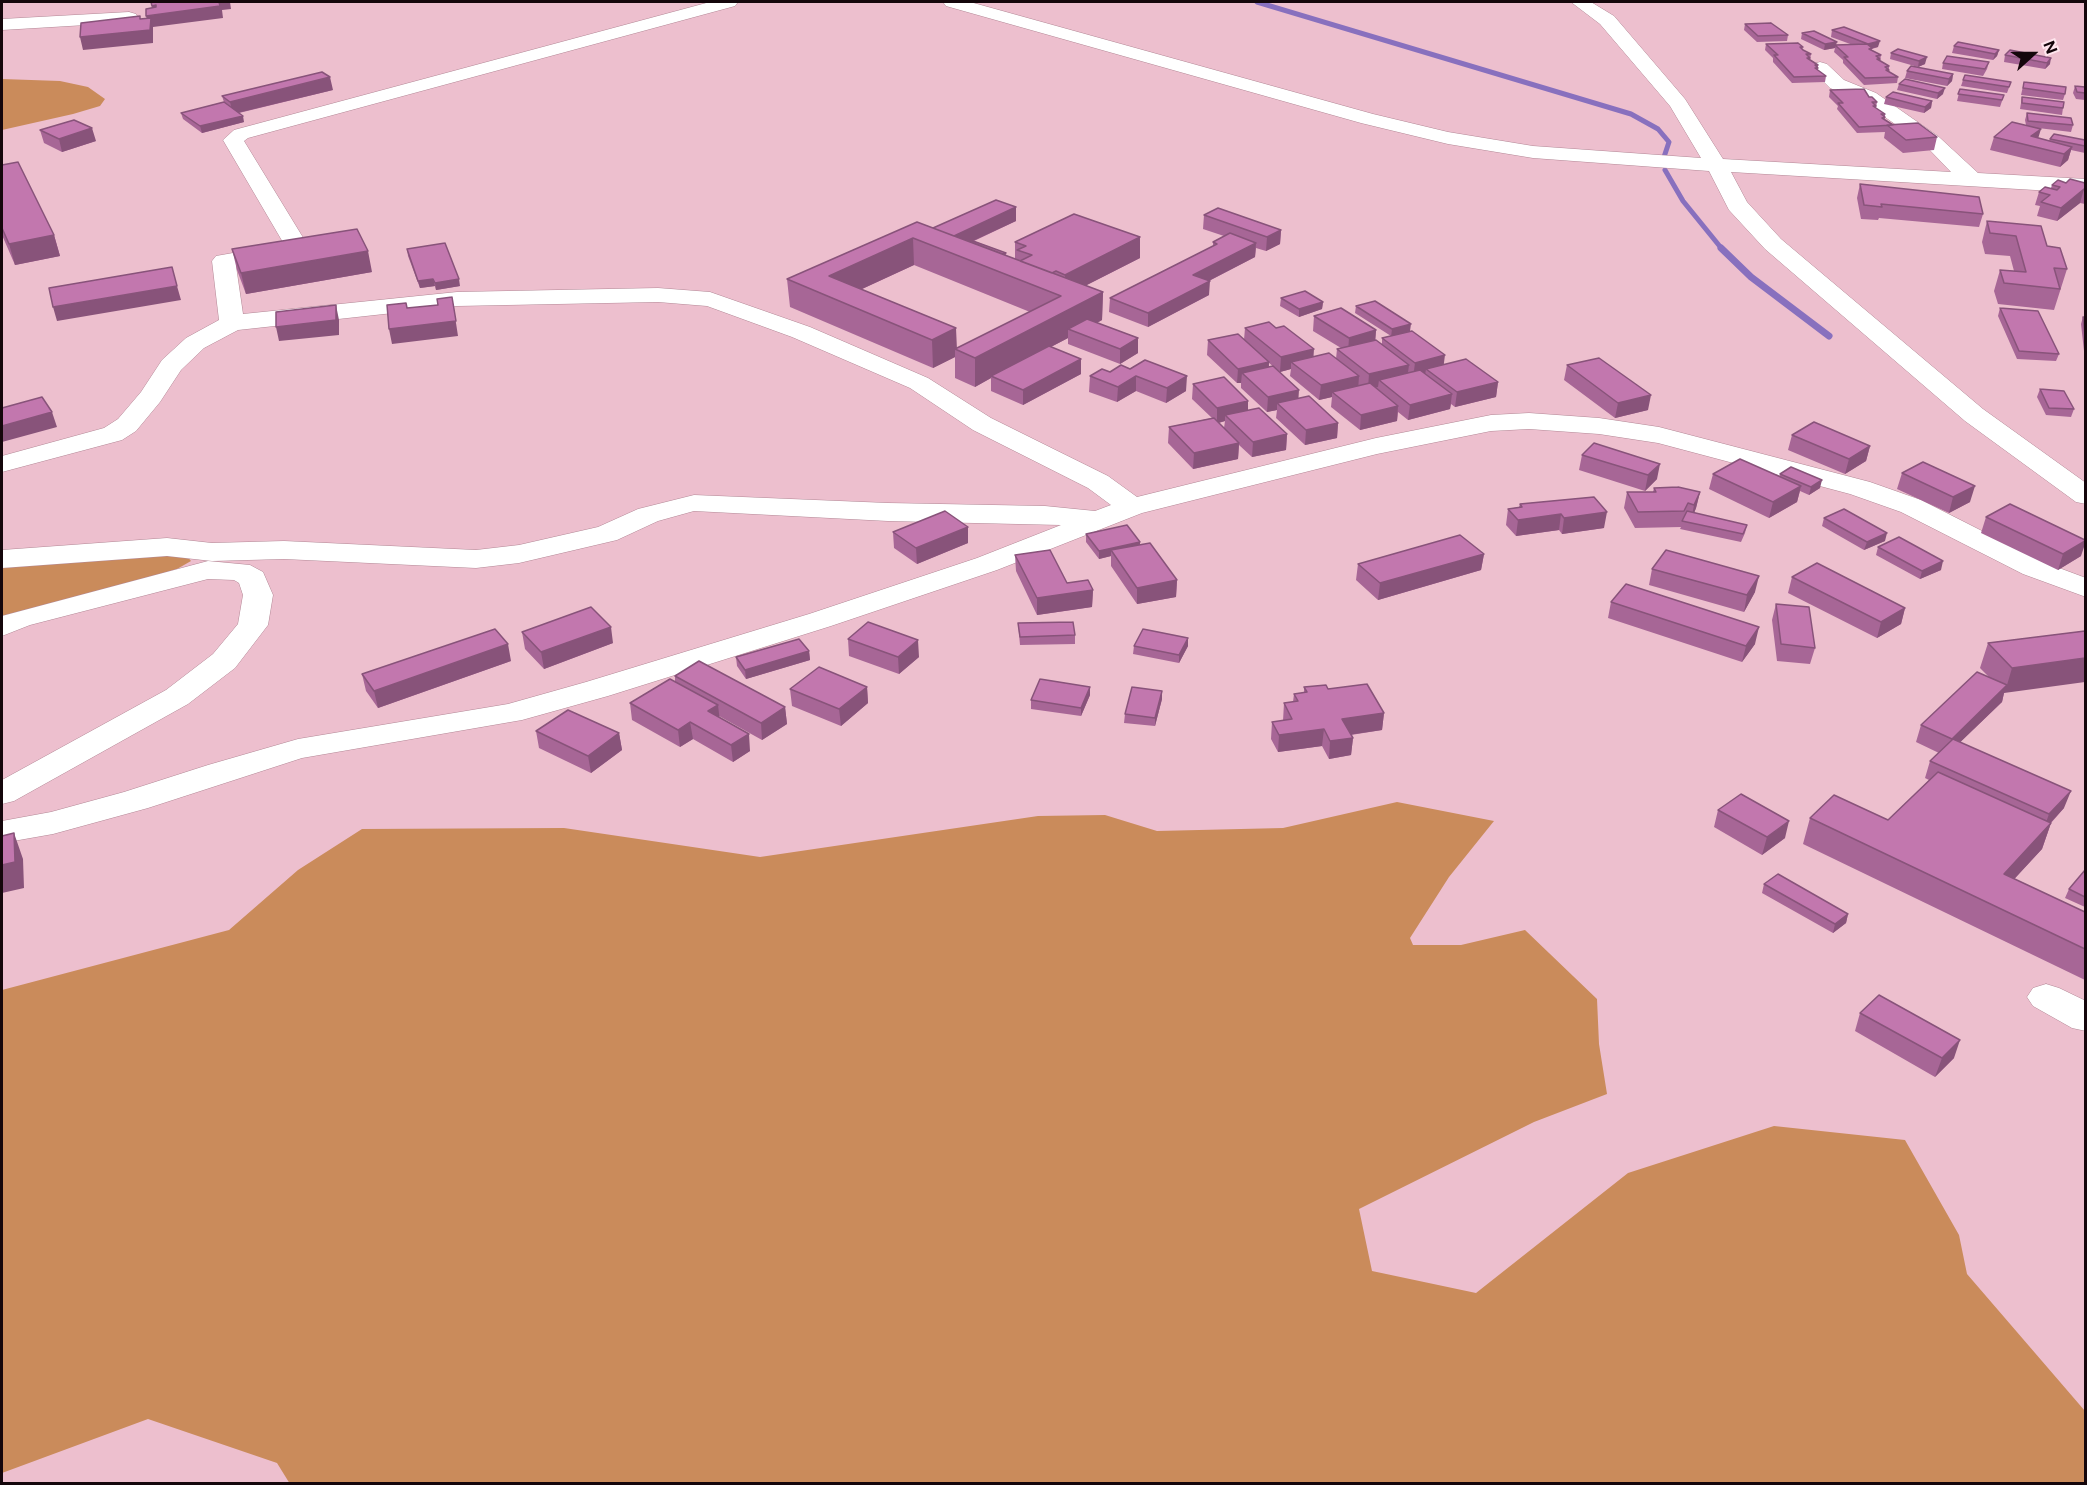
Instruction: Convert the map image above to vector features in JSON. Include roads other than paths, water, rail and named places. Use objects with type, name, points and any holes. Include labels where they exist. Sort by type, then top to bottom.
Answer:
[{"type":"street","points":[[232,323],[224,261],[298,249],[233,140],[241,134],[729,2]]},
{"type":"street","points":[[952,2],[1368,119],[1448,138],[1533,152],[1716,166],[2085,186]]},
{"type":"street","points":[[1580,2],[1607,20],[1678,103],[1737,205],[1773,244],[1974,415],[2085,496]]},
{"type":"street","points":[[2,25],[129,18]]},
{"type":"street","points":[[1820,68],[1836,84],[1869,97],[1932,141],[1972,180]]},
{"type":"street","points":[[2,464],[113,434],[127,425],[151,396],[171,365],[195,343],[232,323],[457,299],[658,295],[710,299],[801,332],[919,383],[982,424],[1045,453],[1098,482],[1132,507]]},
{"type":"street","points":[[2,832],[54,823],[298,749],[511,713],[597,689],[820,620],[987,564],[1132,507],[1376,446],[1491,423],[1528,421],[1599,426],[1659,435],[1860,488],[1911,506],[2033,568],[2085,588]]},
{"type":"street","points":[[2,559],[167,546],[212,552],[285,550],[476,559],[519,554],[607,534],[648,514],[694,502],[888,512],[1045,515],[1097,520]]},
{"type":"street","points":[[2,627],[19,619],[208,570],[240,571],[252,578],[258,595],[253,625],[224,661],[206,675],[177,697],[2,794]]},
{"type":"street","points":[[2046,997],[2085,1018]]},
{"type":"waterway","points":[[1257,2],[1631,114],[1658,129],[1669,142],[1664,157]]},
{"type":"waterway","points":[[1665,170],[1683,201],[1722,249]]},
{"type":"waterway","points":[[1722,249],[1751,277],[1829,336]]}]
